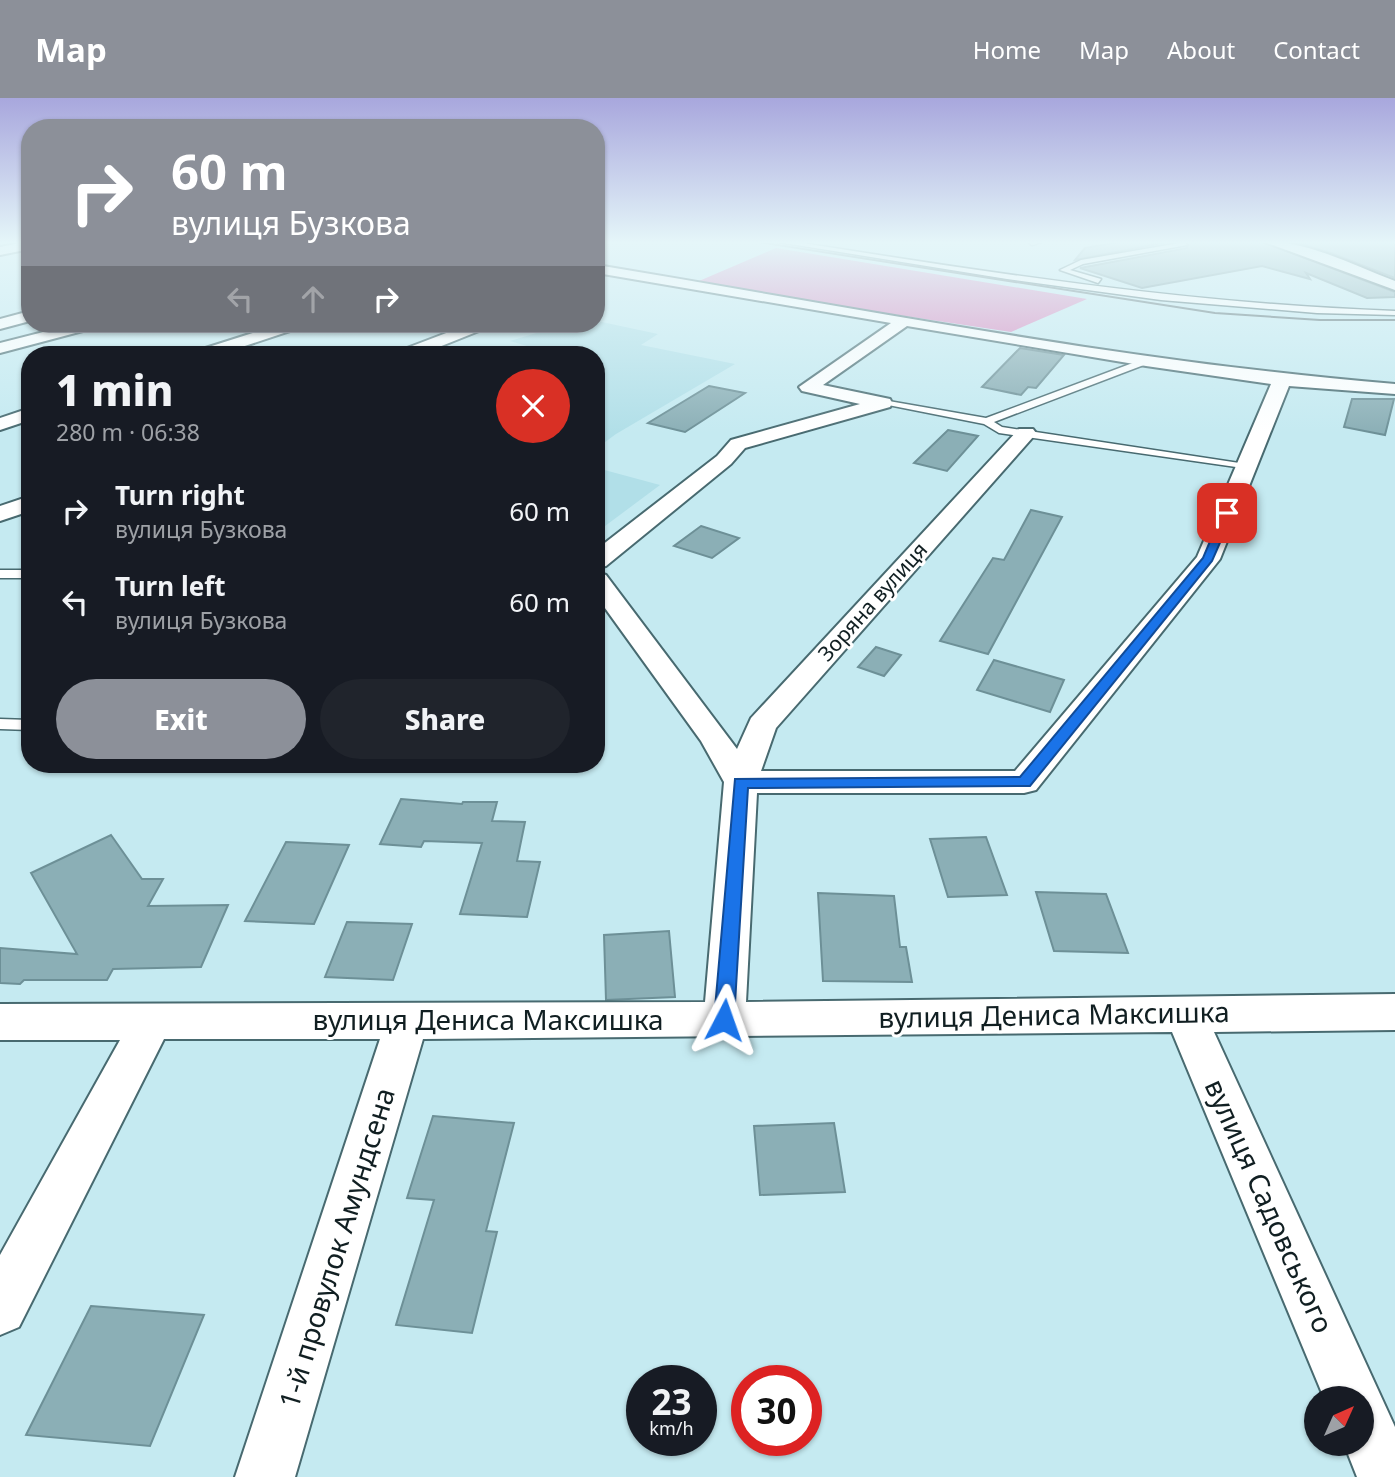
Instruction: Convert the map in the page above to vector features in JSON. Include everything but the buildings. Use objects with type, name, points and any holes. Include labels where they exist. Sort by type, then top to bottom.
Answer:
[{"type":"street","points":[[812,305],[1146,361],[1282,380],[1395,388]]},
{"type":"street","points":[[2,321],[21,318]]},
{"type":"street","points":[[883,403],[808,387],[904,321]]},
{"type":"street","points":[[0,348],[58,333]]},
{"type":"street","points":[[229,346],[269,333]]},
{"type":"street","points":[[428,346],[460,333]]},
{"type":"street","points":[[605,591],[715,738],[741,782],[1024,782],[1208,559],[1282,380]]},
{"type":"street","points":[[605,555],[724,460],[738,444],[883,403]]},
{"type":"street","points":[[0,424],[21,417]]},
{"type":"street","name":"Зоряна вулиця","points":[[724,1020],[741,782],[762,725],[1026,433]]},
{"type":"street","points":[[0,514],[21,506]]},
{"type":"street","name":"вулиця Дениса Максишка","points":[[0,1022],[724,1020],[1395,1012]]},
{"type":"street","name":"вулиця Садовського","points":[[1185,1013],[1347,1386]]},
{"type":"street","name":"1-й провулок Амундсена","points":[[265,1477],[408,1019]]},
{"type":"street","points":[[0,1308],[152,1021]]},
{"type":"street","points":[[1374,1447],[1387,1477]]},
{"type":"lane","points":[[1229,305],[1293,311],[1395,313]]},
{"type":"lane","points":[[987,421],[1146,361]]},
{"type":"lane","points":[[883,403],[987,421],[999,430],[1247,467]]},
{"type":"lane","points":[[0,573],[21,574]]},
{"type":"lane","points":[[0,724],[21,725]]},
{"type":"shaded area","points":[[834,305],[1072,305],[1011,332]]},
{"type":"shaded area","points":[[605,323],[658,334],[641,345],[735,364],[605,442],[605,346],[527,346],[510,341],[536,333],[605,333]]},
{"type":"shaded area","points":[[605,470],[660,485],[605,526]]},
{"type":"tram line","points":[[1166,305],[1215,313],[1320,320],[1395,320]]},
{"type":"route","points":[[724,1020],[741,782],[1024,782],[1208,559],[1227,513]]}]
